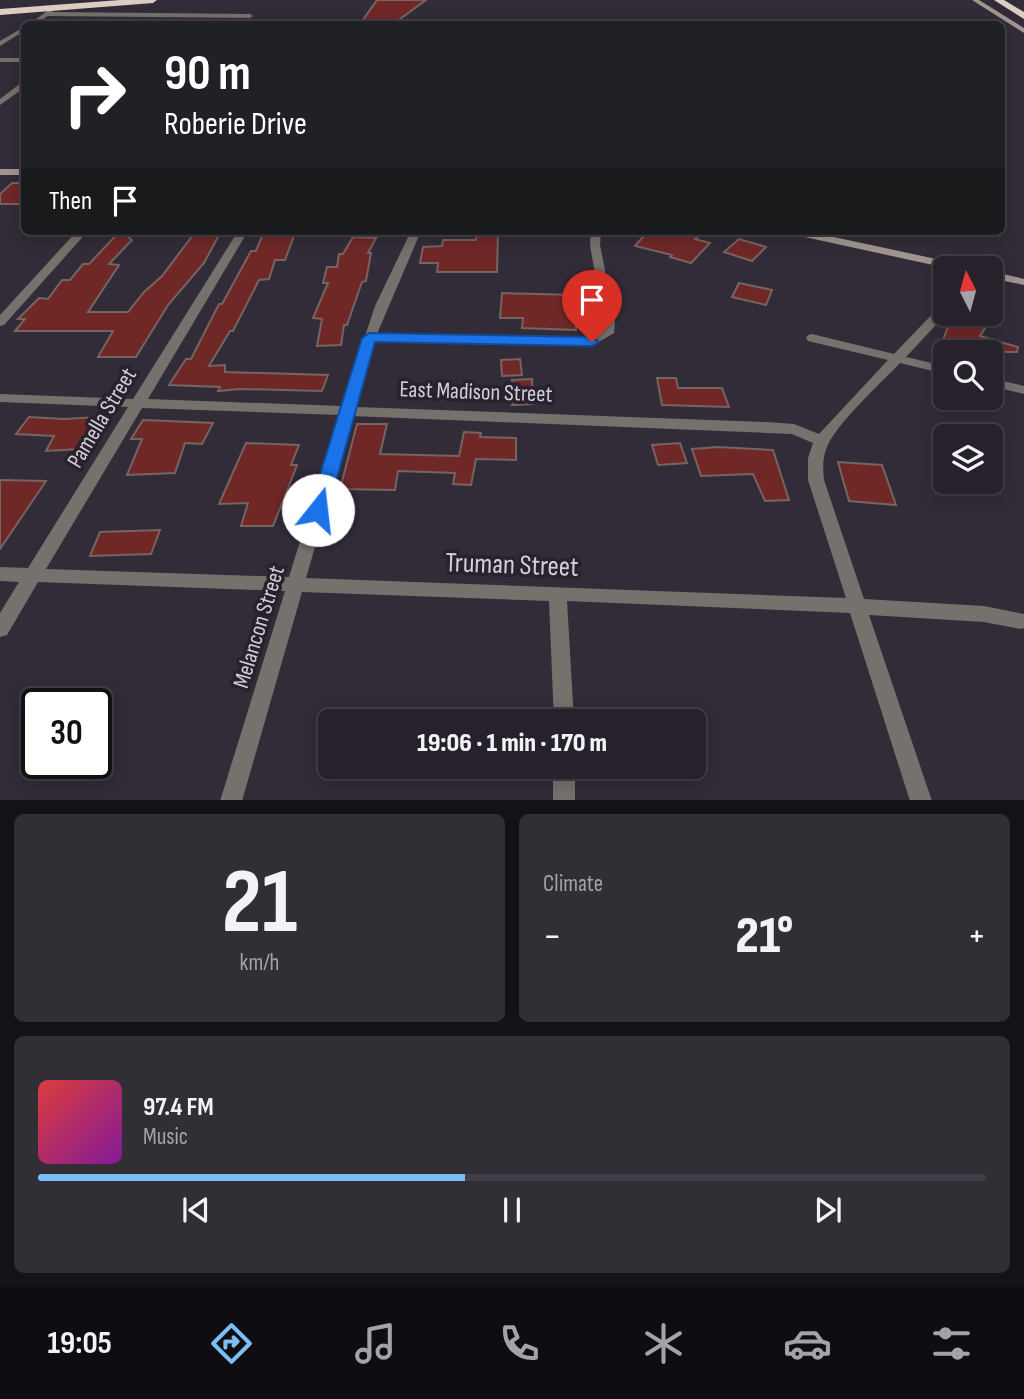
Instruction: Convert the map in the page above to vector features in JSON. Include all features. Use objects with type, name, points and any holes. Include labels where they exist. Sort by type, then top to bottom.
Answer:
[{"type":"highway","points":[[0,12],[51,11],[153,0]]},
{"type":"highway","points":[[998,0],[1024,16]]},
{"type":"street","points":[[96,6],[106,0]]},
{"type":"street","points":[[975,0],[1024,31]]},
{"type":"street","points":[[36,21],[51,11],[250,16],[245,21]]},
{"type":"street","points":[[0,44],[21,31]]},
{"type":"street","points":[[0,60],[21,60]]},
{"type":"street","points":[[0,103],[21,87]]},
{"type":"street","points":[[0,172],[21,172]]},
{"type":"street","points":[[0,322],[79,235]]},
{"type":"street","name":"Pamella Street","points":[[0,629],[241,235]]},
{"type":"street","name":"Melancon Street","points":[[232,800],[369,338],[414,235]]},
{"type":"street","points":[[369,338],[592,342],[608,333],[609,321],[595,246],[596,235]]},
{"type":"street","points":[[810,235],[933,261]]},
{"type":"street","points":[[1003,277],[1024,282]]},
{"type":"street","points":[[921,800],[817,480],[814,461],[821,441],[933,321]]},
{"type":"street","points":[[812,338],[933,367]]},
{"type":"street","points":[[1003,385],[1024,390]]},
{"type":"street","name":"East Madison Street","points":[[0,398],[767,427],[794,429],[821,441]]},
{"type":"street","name":"Truman Street","points":[[0,575],[786,602],[984,614],[1023,619]]},
{"type":"street","points":[[558,594],[563,709]]},
{"type":"street","points":[[564,779],[564,800]]},
{"type":"building","points":[[377,0],[426,0],[397,21],[362,21]]},
{"type":"building","points":[[12,183],[21,183],[21,204],[0,204],[0,194]]},
{"type":"building","points":[[116,235],[125,235],[132,240],[109,264],[119,265],[88,312],[128,312],[144,292],[162,276],[193,235],[219,235],[204,263],[168,305],[136,357],[98,357],[113,331],[15,331],[25,319],[18,319],[39,298],[48,299],[62,280],[70,280],[83,264],[89,264]]},
{"type":"building","points":[[263,235],[294,235],[285,260],[275,260],[269,279],[259,280],[233,331],[230,331],[209,366],[225,365],[225,372],[328,375],[322,391],[218,391],[220,387],[169,385],[186,359],[191,359],[219,304],[222,304],[251,251],[256,251]]},
{"type":"building","points":[[477,235],[498,235],[497,272],[437,272],[438,263],[420,263],[423,247],[442,246],[443,240],[476,240]]},
{"type":"building","points":[[645,235],[695,235],[699,236],[695,239],[710,243],[691,263],[670,257],[672,255],[635,246]]},
{"type":"building","points":[[353,237],[376,238],[368,253],[371,253],[366,281],[362,282],[347,325],[344,325],[341,345],[317,346],[322,319],[313,318],[328,283],[323,283],[327,267],[337,267],[339,254],[343,254]]},
{"type":"building","points":[[739,239],[766,247],[752,261],[724,252]]},
{"type":"building","points":[[739,283],[772,290],[766,305],[732,297]]},
{"type":"building","points":[[502,293],[575,295],[576,330],[522,328],[523,318],[500,318]]},
{"type":"building","points":[[948,326],[987,326],[980,336],[994,340],[943,340]]},
{"type":"building","points":[[1003,343],[1018,347],[1017,352],[1003,352]]},
{"type":"building","points":[[520,359],[522,375],[502,376],[501,360]]},
{"type":"building","points":[[657,378],[676,378],[678,388],[722,388],[729,407],[662,405]]},
{"type":"building","points":[[532,379],[533,404],[512,405],[512,380]]},
{"type":"building","points":[[29,417],[98,417],[81,449],[46,451],[54,436],[16,434]]},
{"type":"building","points":[[143,420],[213,423],[202,444],[185,443],[175,473],[127,475],[142,439],[131,439]]},
{"type":"building","points":[[357,424],[387,424],[380,454],[459,456],[464,432],[481,433],[480,437],[516,438],[516,460],[476,459],[471,485],[453,484],[455,473],[398,471],[395,490],[340,489]]},
{"type":"building","points":[[246,443],[299,445],[291,465],[297,465],[273,526],[241,526],[248,503],[219,504]]},
{"type":"building","points":[[680,443],[687,463],[658,465],[652,445]]},
{"type":"building","points":[[718,447],[773,450],[789,500],[765,501],[753,474],[701,476],[692,449]]},
{"type":"building","points":[[838,462],[882,465],[896,505],[849,501]]},
{"type":"building","points":[[0,480],[46,481],[0,549]]},
{"type":"building","points":[[160,530],[151,554],[90,556],[100,532]]},
{"type":"route","points":[[318,510],[369,338],[592,342]]}]
